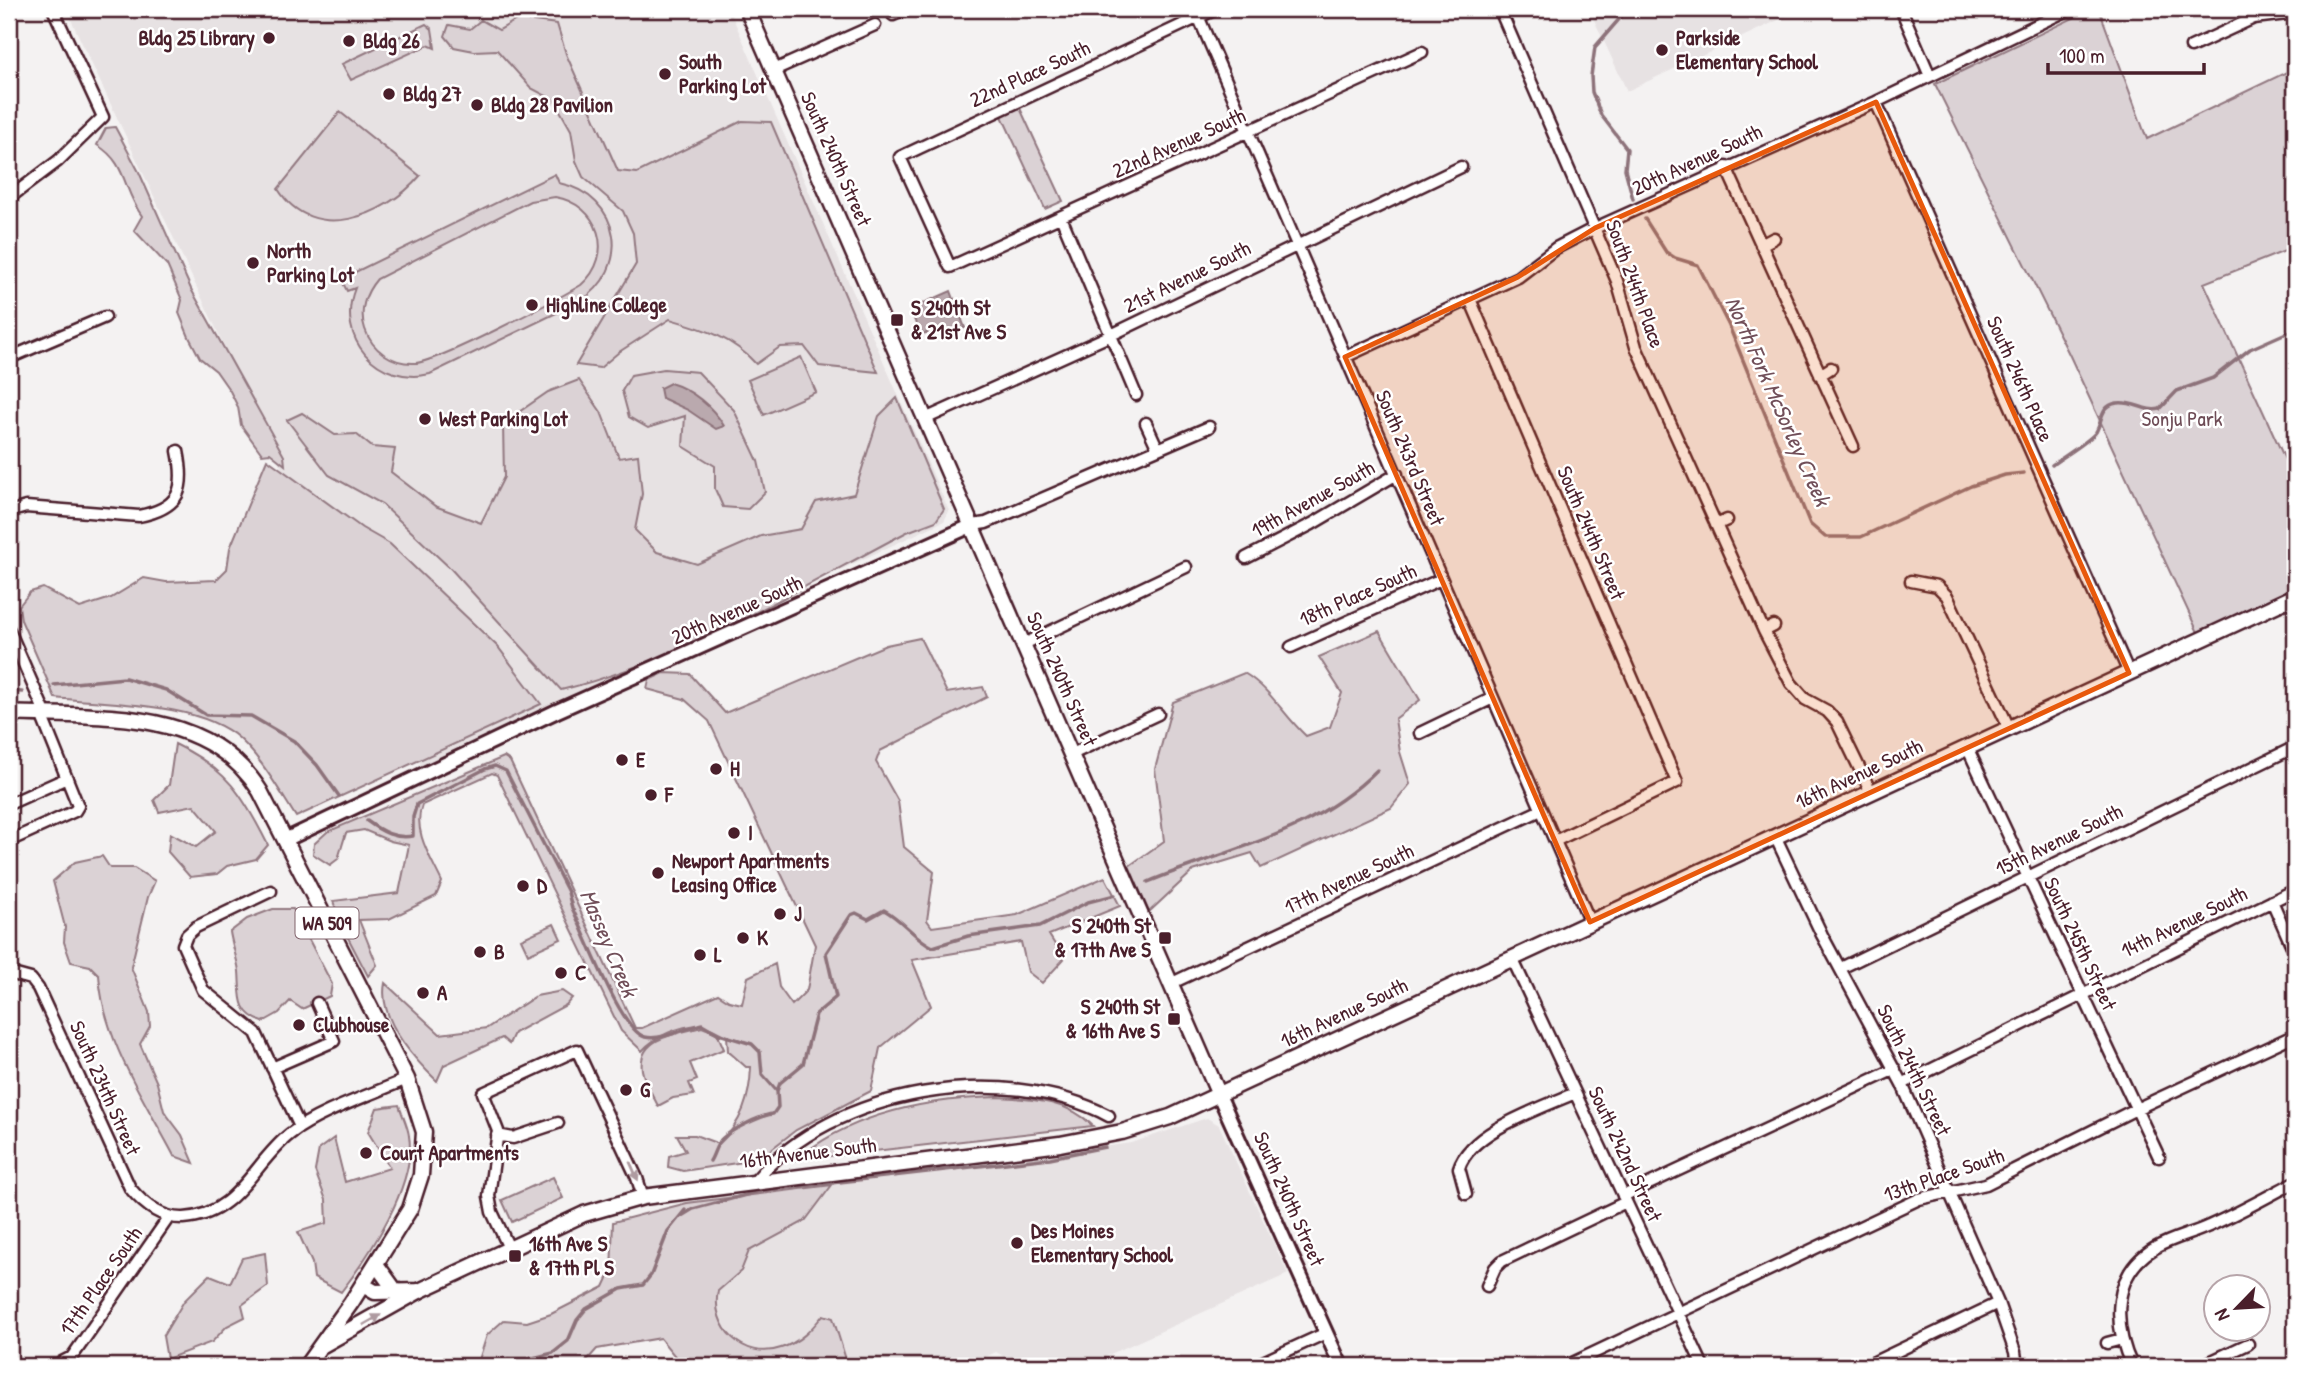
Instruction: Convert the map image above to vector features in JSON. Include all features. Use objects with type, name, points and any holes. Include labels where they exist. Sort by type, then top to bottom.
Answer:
[{"type":"main road","name":"South 240th Street","points":[[747,9],[1219,1095]]},
{"type":"main road","name":"16th Avenue South","points":[[363,1285],[375,1292],[419,1291],[584,1214],[643,1197],[1088,1140],[1170,1117],[2295,596]]},
{"type":"main road","name":"WA 509","points":[[9,713],[154,722],[204,738],[232,755],[247,772],[285,840],[407,1079],[424,1132],[421,1175],[410,1209],[363,1285],[306,1366]]},
{"type":"main road","points":[[376,1264],[397,1293]]},
{"type":"main road","points":[[322,1345],[344,1336],[419,1291]]},
{"type":"street","points":[[9,198],[58,161],[103,117],[54,9]]},
{"type":"street","points":[[893,15],[907,9]]},
{"type":"street","name":"22nd Place South","points":[[950,267],[900,156],[1197,13],[1216,9]]},
{"type":"street","points":[[1901,9],[1930,76]]},
{"type":"street","name":"20th Avenue South","points":[[1345,357],[1530,271],[1556,248],[1595,228],[1875,102],[2070,9]]},
{"type":"street","name":"South 243rd Street","points":[[1197,13],[1590,922]]},
{"type":"street","points":[[2191,47],[2254,18],[2295,13]]},
{"type":"street","name":"South 244th Place","points":[[1503,17],[1622,293],[1636,347],[1716,525],[1769,628],[1795,689],[1838,722],[1871,792]]},
{"type":"street","points":[[774,70],[875,25]]},
{"type":"street","name":"22nd Avenue South","points":[[950,267],[1248,133],[1422,51]]},
{"type":"street","name":"South 246th Place","points":[[1875,102],[2129,673]]},
{"type":"street","name":"21st Avenue South","points":[[927,418],[1109,336],[1461,167]]},
{"type":"street","points":[[1726,167],[1853,446]]},
{"type":"street","points":[[1061,217],[1136,395]]},
{"type":"street","points":[[1761,245],[1774,238]]},
{"type":"street","name":"South 244th Street","points":[[1470,299],[1677,782],[1555,841]]},
{"type":"street","points":[[9,358],[105,317]]},
{"type":"street","points":[[1820,375],[1831,368]]},
{"type":"street","points":[[1146,423],[1157,447]]},
{"type":"street","name":"20th Avenue South","points":[[285,840],[557,711],[973,525],[986,523],[1157,447],[1209,427]]},
{"type":"street","points":[[9,512],[26,507],[139,516],[157,512],[169,506],[181,488],[183,473],[178,451]]},
{"type":"street","name":"19th Avenue South","points":[[1246,558],[1312,524],[1397,474]]},
{"type":"street","points":[[1716,525],[1727,520]]},
{"type":"street","points":[[1024,644],[1186,568]]},
{"type":"street","name":"18th Place South","points":[[1291,647],[1441,579]]},
{"type":"street","points":[[1911,581],[1937,586],[1947,596],[2009,728]]},
{"type":"street","points":[[9,630],[78,808],[9,841]]},
{"type":"street","points":[[1420,733],[1493,698]]},
{"type":"street","points":[[1072,754],[1158,714]]},
{"type":"street","name":"South 245th Street","points":[[1967,747],[2159,1157]]},
{"type":"street","name":"15th Avenue South","points":[[1841,968],[2295,747]]},
{"type":"street","points":[[9,804],[67,778]]},
{"type":"street","name":"17th Avenue South","points":[[1172,983],[1541,810]]},
{"type":"street","name":"South 244th Street","points":[[1775,836],[1902,1084],[1998,1303],[2015,1352],[2017,1366]]},
{"type":"street","name":"14th Avenue South","points":[[1902,1084],[2295,890]]},
{"type":"street","points":[[271,891],[196,927],[187,935],[183,945],[202,988],[256,1033],[300,1128]]},
{"type":"street","points":[[2272,901],[2295,953]]},
{"type":"street","name":"South 242nd Street","points":[[1512,958],[1703,1366]]},
{"type":"street","name":"South 234th Street","points":[[10,973],[31,979],[38,988],[130,1188],[146,1205],[169,1217]]},
{"type":"street","points":[[272,1068],[334,1041],[317,1003]]},
{"type":"street","name":"13th Place South","points":[[1566,1366],[1919,1199],[1967,1191],[1986,1184],[2136,1109],[2295,1035]]},
{"type":"street","points":[[509,1248],[492,1212],[489,1196],[497,1124],[483,1093],[577,1050],[643,1197]]},
{"type":"street","points":[[1487,1286],[1495,1268],[1502,1262],[1625,1199],[1895,1069]]},
{"type":"street","points":[[169,1217],[197,1216],[226,1203],[289,1135],[407,1079]]},
{"type":"street","points":[[755,1181],[778,1157],[826,1126],[862,1108],[906,1097],[974,1089],[1037,1092],[1083,1103],[1109,1116]]},
{"type":"street","points":[[1466,1194],[1459,1168],[1473,1145],[1575,1093]]},
{"type":"street","name":"South 240th Street","points":[[1219,1095],[1341,1366]]},
{"type":"street","points":[[497,1135],[513,1138],[558,1123]]},
{"type":"street","points":[[2132,1366],[2122,1339],[2118,1317],[2121,1293],[2130,1272],[2143,1256],[2163,1244],[2220,1221],[2295,1182]]},
{"type":"street","name":"17th Place South","points":[[62,1362],[72,1357],[169,1217]]},
{"type":"street","points":[[1866,1366],[1998,1303]]},
{"type":"street","points":[[1254,1366],[1326,1333]]},
{"type":"street","points":[[2107,1343],[2122,1339]]},
{"type":"street","points":[[2202,1366],[2248,1344]]},
{"type":"highlighted area","points":[[1876,102],[2129,673],[1590,922],[1345,357],[1518,277],[1595,228]]},
{"type":"shaded area","name":"Highline College","points":[[66,9],[729,9],[949,511],[944,521],[422,767]]},
{"type":"shaded area","name":"Parkside Elementary School","points":[[1589,9],[1802,9],[1627,91]]},
{"type":"shaded area","points":[[951,291],[965,328],[920,334],[910,309]]},
{"type":"shaded area","points":[[670,383],[701,400],[724,426],[716,429],[688,410],[662,398],[660,388]]},
{"type":"shaded area","name":"Des Moines Elementary School","points":[[1207,1118],[1219,1125],[1288,1274],[1084,1366],[1021,1366],[996,1352],[966,1366],[848,1366],[837,1328],[809,1333],[779,1349],[757,1350],[736,1342],[716,1314],[718,1291],[741,1271],[749,1251],[805,1221],[832,1185],[1131,1143]]},
{"type":"green space","name":"Sonju Park","points":[[2092,9],[2099,9],[2147,139],[2295,68],[2295,247],[2204,283],[2295,481],[2295,596],[2201,639],[2070,356],[1935,84]]},
{"type":"green space","points":[[518,19],[557,24],[566,54],[618,171],[637,173],[742,121],[771,122],[878,372],[819,366],[804,346],[780,347],[756,364],[727,341],[670,319],[619,352],[600,368],[576,365],[636,264],[633,233],[623,211],[583,177],[576,161],[571,130],[554,100],[531,88],[497,50],[474,51],[454,47],[445,36],[449,25],[470,29],[481,20],[499,30]]},
{"type":"green space","points":[[426,24],[432,29],[435,48],[428,45],[351,80],[342,64]]},
{"type":"green space","points":[[1019,106],[1063,201],[1045,209],[1001,114]]},
{"type":"green space","points":[[340,112],[420,176],[405,191],[369,213],[349,219],[329,220],[310,216],[293,206],[278,189]]},
{"type":"green space","points":[[115,127],[139,172],[191,289],[284,456],[285,465],[270,453],[262,454],[241,425],[238,407],[230,391],[216,371],[200,358],[189,337],[179,313],[182,300],[167,265],[134,230],[142,216],[114,160],[97,145],[106,128]]},
{"type":"green space","points":[[555,174],[559,183],[580,190],[596,202],[607,218],[613,235],[613,253],[608,271],[596,288],[579,302],[430,374],[411,376],[394,373],[378,366],[366,355],[356,341],[351,325],[350,307],[355,288],[347,291],[341,279]],"holes":[[[555,197],[583,209],[592,220],[598,232],[600,246],[592,273],[581,285],[497,329],[428,360],[415,363],[398,361],[384,354],[368,337],[363,322],[363,309],[366,296],[377,279],[530,201]]]},
{"type":"green space","points":[[801,357],[816,392],[764,415],[748,380]]},
{"type":"green space","points":[[664,369],[698,372],[734,410],[758,461],[765,492],[748,509],[723,507],[715,489],[715,466],[683,446],[685,416],[648,428],[629,417],[622,391],[631,375]]},
{"type":"green space","points":[[579,380],[601,412],[619,458],[638,455],[642,494],[635,530],[657,552],[697,564],[761,536],[801,529],[816,502],[854,494],[879,416],[897,398],[944,509],[936,521],[907,532],[738,622],[650,661],[561,690],[451,569],[382,504],[329,475],[287,420],[302,413],[335,435],[356,434],[372,447],[395,449],[391,472],[435,506],[481,523],[504,477],[503,423],[548,392]]},
{"type":"green space","points":[[267,459],[362,528],[390,544],[498,647],[541,704],[296,817],[256,757],[240,739],[222,727],[177,711],[55,698],[21,620],[19,606],[30,592],[43,588],[80,608],[111,598],[144,578],[166,582],[216,580],[227,569],[230,548]]},
{"type":"green space","points":[[1379,631],[1420,700],[1395,719],[1400,752],[1410,784],[1391,808],[1261,868],[1252,853],[1193,871],[1149,912],[1129,866],[1164,841],[1155,769],[1173,702],[1244,673],[1269,694],[1306,736],[1330,727],[1342,693],[1319,657]]},
{"type":"green space","points":[[920,638],[947,693],[983,687],[987,697],[880,751],[876,762],[898,801],[904,847],[934,872],[927,920],[932,927],[1017,915],[1105,877],[1120,906],[1049,935],[1064,959],[1042,983],[1028,972],[1021,942],[912,960],[931,1006],[880,1048],[871,1091],[796,1130],[757,1160],[683,1171],[668,1167],[669,1156],[686,1151],[677,1135],[695,1135],[719,1144],[727,1136],[743,1109],[749,1089],[751,1067],[746,1067],[728,1051],[727,1036],[703,1025],[684,1027],[668,1033],[642,1051],[621,1031],[497,775],[492,773],[422,805],[419,825],[421,834],[442,882],[436,896],[389,919],[359,920],[377,965],[368,976],[343,928],[333,901],[399,893],[409,845],[390,841],[364,830],[346,833],[338,859],[330,865],[313,854],[314,844],[327,832],[504,757],[510,761],[635,1028],[642,1028],[718,994],[729,1001],[742,1004],[748,977],[775,964],[779,987],[792,1005],[807,990],[815,945],[709,721],[684,699],[647,689],[649,680],[664,673],[690,674],[725,713],[886,645]]},
{"type":"green space","points":[[175,744],[208,763],[232,785],[268,845],[256,859],[227,866],[217,874],[190,877],[168,852],[170,833],[196,847],[216,831],[194,805],[159,812],[154,800],[169,785]]},
{"type":"green space","points":[[102,856],[110,868],[134,868],[155,881],[148,897],[131,967],[149,1012],[150,1026],[140,1044],[157,1083],[164,1111],[182,1135],[194,1163],[174,1156],[117,1046],[108,1023],[99,975],[90,966],[71,962],[64,942],[65,927],[53,881],[75,862]]},
{"type":"green space","points":[[273,909],[293,909],[332,984],[330,996],[302,1009],[290,1001],[279,1013],[263,1022],[248,1014],[244,1008],[230,932],[247,919]]},
{"type":"green space","points":[[554,924],[561,939],[528,954],[521,939]]},
{"type":"green space","points":[[385,983],[440,1034],[487,1028],[536,996],[562,991],[572,998],[566,1005],[514,1033],[509,1044],[502,1038],[444,1065],[437,1081],[408,1049],[392,1024],[384,997]]},
{"type":"green space","points":[[702,1027],[717,1033],[724,1049],[690,1063],[697,1080],[689,1083],[694,1095],[673,1098],[658,1106],[642,1070],[642,1059],[646,1050],[662,1038]]},
{"type":"green space","points":[[997,1097],[1036,1100],[1061,1106],[1083,1117],[1093,1126],[796,1160],[841,1131],[890,1112],[943,1101]]},
{"type":"green space","points":[[399,1105],[409,1136],[410,1155],[406,1175],[389,1218],[365,1259],[341,1292],[314,1278],[312,1263],[298,1232],[327,1223],[326,1200],[315,1171],[319,1149],[334,1138],[345,1182],[390,1168],[368,1132],[377,1108]]},
{"type":"green space","points":[[553,1177],[563,1198],[512,1222],[502,1200]]},
{"type":"green space","points":[[832,1185],[805,1221],[749,1251],[741,1271],[718,1291],[717,1304],[719,1317],[733,1338],[754,1350],[781,1348],[805,1335],[823,1315],[833,1318],[848,1366],[683,1366],[660,1338],[597,1349],[582,1366],[477,1366],[487,1335],[504,1320],[527,1322],[551,1314],[604,1287],[611,1272],[613,1222],[687,1203]]},
{"type":"green space","points":[[265,1253],[268,1286],[242,1305],[245,1317],[227,1326],[212,1342],[167,1359],[163,1336],[184,1301],[210,1275],[230,1283],[242,1258]]},
{"type":"waterway","name":"North Fork McSorley Creek","points":[[1628,9],[1595,47],[1591,76],[1592,92],[1601,115],[1627,149],[1625,169],[1633,199]]},
{"type":"waterway","name":"North Fork McSorley Creek","points":[[1645,219],[1666,252],[1675,258],[1698,265],[1729,326],[1810,524],[1825,537],[1861,537],[1971,486],[2005,475],[2024,473]]},
{"type":"waterway","name":"North Fork McSorley Creek","points":[[2052,465],[2093,436],[2108,407],[2117,403],[2128,403],[2160,409],[2177,391],[2213,378],[2250,349],[2295,329]]},
{"type":"waterway","name":"Massey Creek","points":[[54,685],[125,678],[166,690],[206,715],[251,716],[294,741],[317,765],[339,796]]},
{"type":"waterway","name":"Massey Creek","points":[[9,691],[22,692]]},
{"type":"waterway","name":"Massey Creek","points":[[367,821],[389,834],[413,836],[413,817],[417,804],[485,769],[495,766],[506,771],[568,892],[572,908],[604,980],[625,1018],[636,1031],[651,1038],[674,1034],[702,1024],[719,1034],[752,1044],[760,1052],[762,1074],[777,1091],[778,1107],[773,1114],[729,1133],[718,1143],[710,1161]]},
{"type":"waterway","points":[[1148,882],[1269,838],[1297,825],[1352,792],[1377,770]]},
{"type":"waterway","points":[[777,1091],[780,1083],[803,1064],[816,1014],[836,997],[826,953],[851,915],[856,913],[868,919],[884,910],[933,947],[968,936],[1040,926],[1088,902],[1115,895]]},
{"type":"waterway","points":[[680,1217],[693,1209],[761,1191],[1050,1158],[1105,1147]]},
{"type":"waterway","name":"Massey Creek","points":[[501,1366],[509,1359],[529,1359],[553,1353],[568,1341],[577,1320],[586,1309],[621,1289],[643,1285],[651,1275],[668,1231],[685,1210]]},
{"type":"place","name":"Bldg 25 Library","points":[[269,38]]},
{"type":"place","name":"Bldg 26","points":[[349,41]]},
{"type":"place","name":"Parkside Elementary School","points":[[1662,50]]},
{"type":"place","name":"South Parking Lot","points":[[665,74]]},
{"type":"place","name":"Bldg 27","points":[[389,94]]},
{"type":"place","name":"Bldg 28 Pavilion","points":[[477,105]]},
{"type":"place","name":"North Parking Lot","points":[[253,263]]},
{"type":"place","name":"Highline College","points":[[532,305]]},
{"type":"place","name":"S 240th St & 21st Ave S","points":[[897,320]]},
{"type":"place","name":"West Parking Lot","points":[[425,419]]},
{"type":"place","name":"E","points":[[622,760]]},
{"type":"place","name":"H","points":[[716,769]]},
{"type":"place","name":"F","points":[[651,795]]},
{"type":"place","name":"I","points":[[734,833]]},
{"type":"place","name":"Newport Apartments Leasing Office","points":[[658,873]]},
{"type":"place","name":"D","points":[[523,886]]},
{"type":"place","name":"J","points":[[780,914]]},
{"type":"place","name":"K","points":[[743,938]]},
{"type":"place","name":"S 240th St & 17th Ave S","points":[[1165,938]]},
{"type":"place","name":"B","points":[[480,952]]},
{"type":"place","name":"L","points":[[700,955]]},
{"type":"place","name":"C","points":[[561,973]]},
{"type":"place","name":"A","points":[[423,993]]},
{"type":"place","name":"S 240th St & 16th Ave S","points":[[1174,1019]]},
{"type":"place","name":"Clubhouse","points":[[299,1025]]},
{"type":"place","name":"G","points":[[626,1090]]},
{"type":"place","name":"Court Apartments","points":[[366,1153]]},
{"type":"place","name":"Des Moines Elementary School","points":[[1017,1243]]},
{"type":"place","name":"16th Ave S & 17th Pl S","points":[[515,1256]]}]
